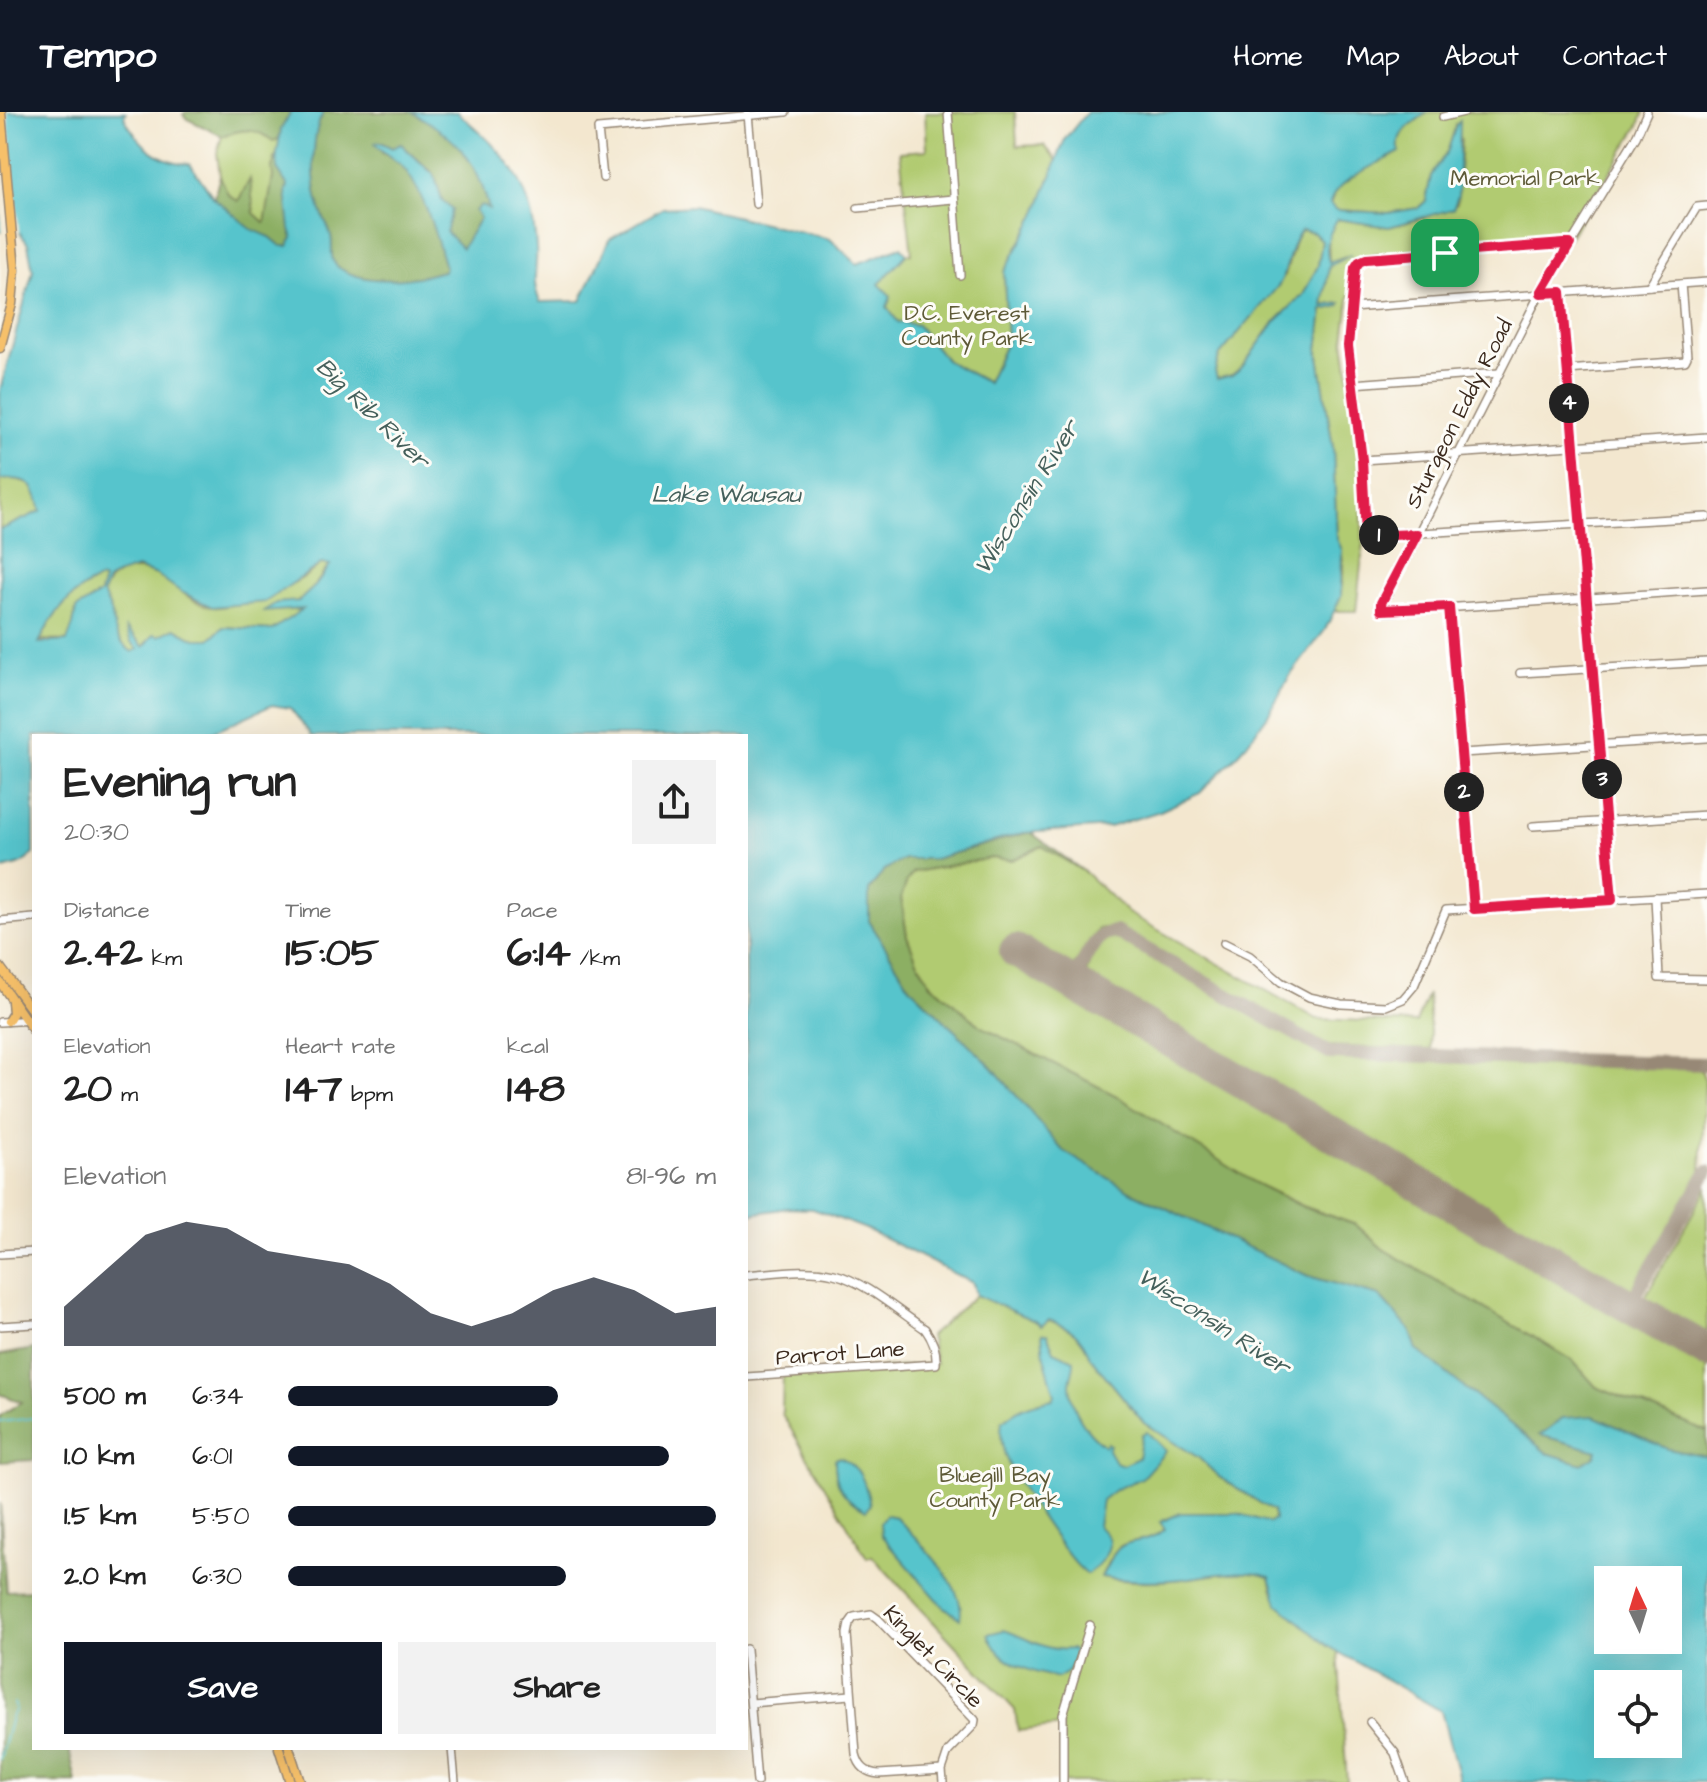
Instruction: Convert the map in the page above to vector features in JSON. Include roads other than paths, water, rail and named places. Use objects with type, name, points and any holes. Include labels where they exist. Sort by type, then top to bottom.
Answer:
[{"type":"main road","points":[[0,348],[13,297],[14,247],[1,112]]},
{"type":"main road","points":[[0,967],[32,1010]]},
{"type":"main road","points":[[0,982],[30,1021]]},
{"type":"main road","points":[[4,1022],[13,1009],[9,994]]},
{"type":"main road","points":[[280,1750],[290,1782]]},
{"type":"main road","points":[[290,1750],[300,1782]]},
{"type":"street","points":[[603,178],[598,129],[786,112]]},
{"type":"street","points":[[948,112],[960,275]]},
{"type":"street","points":[[1443,117],[1464,112]]},
{"type":"street","name":"Sturgeon Eddy Road","points":[[1449,607],[1380,610],[1541,293],[1637,135],[1647,112]]},
{"type":"street","points":[[748,114],[756,204]]},
{"type":"street","points":[[858,208],[953,199]]},
{"type":"street","points":[[1649,286],[1697,207],[1707,206]]},
{"type":"street","points":[[1570,244],[1359,262],[1355,268],[1348,346],[1362,460],[1366,540],[1417,534],[1707,517]]},
{"type":"street","points":[[1351,308],[1707,282]]},
{"type":"street","points":[[1567,370],[1686,360],[1681,284]]},
{"type":"street","points":[[1561,292],[1612,900]]},
{"type":"street","points":[[1353,384],[1499,373]]},
{"type":"street","points":[[1362,460],[1707,437]]},
{"type":"street","points":[[1474,909],[1449,607],[1707,590]]},
{"type":"street","points":[[1520,673],[1707,662]]},
{"type":"street","points":[[1461,753],[1707,738]]},
{"type":"street","points":[[1533,826],[1707,815]]},
{"type":"street","points":[[1224,943],[1254,959],[1281,982],[1312,998],[1344,1005],[1386,1006],[1405,997],[1414,986],[1446,910],[1707,894]]},
{"type":"street","points":[[1655,897],[1659,978],[1707,979]]},
{"type":"street","points":[[0,921],[32,918]]},
{"type":"street","points":[[4,1022],[30,1021]]},
{"type":"street","points":[[0,1254],[32,1252]]},
{"type":"street","name":"Parrot Lane","points":[[748,1275],[815,1271],[839,1275],[854,1282],[925,1329],[933,1341],[936,1364],[748,1377]]},
{"type":"street","points":[[0,1326],[32,1324]]},
{"type":"street","name":"Kinglet Circle","points":[[871,1614],[975,1720],[974,1725],[948,1752],[942,1770],[879,1774],[863,1768],[856,1754],[851,1695],[849,1624],[854,1617],[871,1614]]},
{"type":"street","points":[[1063,1782],[1063,1715],[1090,1625]]},
{"type":"street","points":[[748,1671],[757,1782]]},
{"type":"street","points":[[751,1703],[851,1695]]},
{"type":"street","points":[[1370,1722],[1395,1753],[1405,1782]]},
{"type":"street","points":[[452,1750],[455,1782]]},
{"type":"street","points":[[942,1770],[943,1782]]},
{"type":"water","name":"Lake Wausau","points":[[0,112],[126,112],[124,117],[129,126],[150,150],[168,160],[190,164],[214,198],[251,229],[270,237],[281,246],[288,246],[293,238],[286,191],[288,186],[277,169],[281,129],[291,112],[324,112],[316,133],[314,173],[317,198],[331,236],[334,262],[341,269],[365,278],[405,279],[443,271],[445,267],[434,230],[414,183],[407,172],[375,143],[392,148],[401,144],[434,175],[442,200],[452,210],[446,232],[462,248],[480,218],[475,211],[481,205],[489,209],[484,192],[463,152],[441,131],[412,112],[457,112],[502,156],[522,186],[533,224],[535,281],[540,302],[581,301],[609,240],[663,208],[693,206],[830,239],[857,264],[901,247],[907,254],[879,284],[891,296],[887,307],[898,322],[917,325],[947,361],[988,383],[1007,340],[1004,272],[1036,215],[1065,139],[1087,112],[1427,112],[1402,134],[1399,139],[1400,152],[1349,180],[1333,195],[1330,204],[1336,210],[1388,213],[1418,208],[1426,201],[1431,176],[1448,150],[1460,121],[1458,196],[1453,209],[1389,227],[1337,219],[1330,235],[1327,245],[1329,262],[1351,255],[1329,266],[1323,306],[1341,303],[1340,306],[1323,310],[1318,349],[1333,448],[1337,539],[1342,550],[1341,597],[1325,630],[1289,677],[1268,715],[1242,750],[1200,793],[1160,811],[1109,827],[1023,833],[934,859],[904,859],[884,870],[869,890],[869,921],[910,987],[993,1068],[1063,1151],[1130,1191],[1308,1276],[1379,1296],[1410,1330],[1417,1350],[1547,1453],[1582,1464],[1595,1456],[1597,1451],[1540,1435],[1563,1418],[1593,1416],[1668,1449],[1707,1457],[1707,1782],[1460,1782],[1441,1711],[1328,1646],[1278,1604],[1270,1577],[1238,1573],[1162,1581],[1101,1577],[1118,1549],[1159,1534],[1165,1529],[1160,1522],[1181,1513],[1237,1513],[1269,1523],[1274,1520],[1273,1511],[1144,1423],[1090,1357],[1075,1333],[1064,1326],[1049,1320],[1041,1326],[976,1295],[973,1283],[866,1229],[813,1209],[787,1208],[748,1215],[748,734],[310,734],[290,708],[272,705],[207,734],[32,734],[32,856],[21,864],[0,870],[0,530],[41,511],[29,484],[18,479],[0,480],[0,390],[33,271],[28,244],[17,229],[0,232]],"holes":[[[1302,230],[1314,233],[1322,241],[1318,266],[1303,295],[1274,323],[1242,367],[1232,375],[1217,379],[1215,371],[1219,356],[1279,285],[1298,235]],[[321,564],[330,565],[316,585],[299,601],[276,603],[262,612],[303,609],[272,630],[223,627],[210,639],[195,639],[175,628],[159,636],[154,634],[144,647],[125,627],[131,642],[138,649],[132,652],[117,635],[103,593],[108,581],[116,575],[137,568],[157,575],[181,592],[212,607],[265,602]],[[100,579],[104,580],[100,594],[76,609],[67,641],[39,643],[64,605],[80,590]]]},
{"type":"water","points":[[1042,1334],[1047,1334],[1054,1351],[1074,1360],[1070,1385],[1077,1412],[1092,1434],[1105,1446],[1107,1443],[1110,1445],[1108,1450],[1115,1462],[1123,1465],[1138,1458],[1142,1434],[1147,1432],[1166,1451],[1142,1478],[1116,1489],[1102,1500],[1098,1526],[1108,1538],[1109,1547],[1102,1560],[1087,1574],[1068,1554],[1030,1501],[1011,1469],[1002,1445],[1002,1422],[1007,1417],[1032,1404],[1053,1399],[1055,1395],[1044,1357]]},
{"type":"water","points":[[840,1457],[853,1465],[861,1476],[870,1504],[866,1511],[851,1501],[838,1484],[835,1459]]},
{"type":"water","points":[[886,1515],[896,1517],[949,1578],[960,1606],[960,1619],[942,1605],[881,1535],[880,1523]]},
{"type":"water","points":[[1004,1630],[1045,1646],[1071,1649],[1076,1653],[1068,1672],[1058,1678],[1007,1659],[988,1634]]},
{"type":"waterway","points":[[0,1422],[32,1418]]},
{"type":"waterway","points":[[0,1759],[16,1709],[14,1703]]},
{"type":"park label","name":"Memorial Park","points":[[1525,177]]},
{"type":"park label","name":"D.C. Everest County Park","points":[[967,324]]},
{"type":"park label","name":"Bluegill Bay County Park","points":[[995,1486]]},
{"type":"water label","name":"Big Rib River","points":[[373,413]]},
{"type":"water label","name":"Wisconsin River","points":[[1026,497]]},
{"type":"water label","name":"Wisconsin River","points":[[1214,1321]]}]
